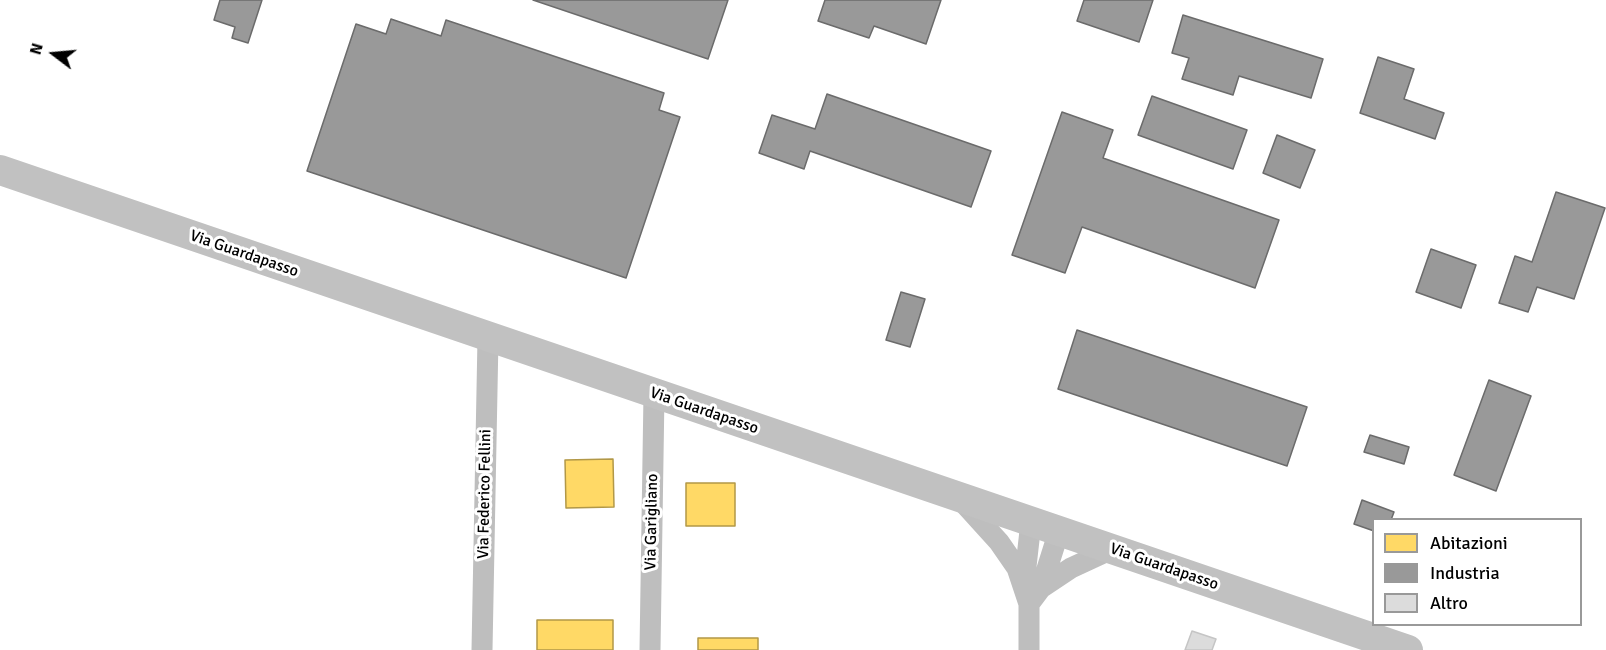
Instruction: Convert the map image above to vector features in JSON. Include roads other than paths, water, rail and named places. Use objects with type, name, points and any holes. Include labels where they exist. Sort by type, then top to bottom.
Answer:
[{"type":"street","name":"Via Guardapasso","points":[[0,171],[1407,650]]},
{"type":"street","name":"Via Federico Fellini","points":[[482,650],[488,338]]},
{"type":"street","name":"Via Garigliano","points":[[650,650],[654,394]]},
{"type":"street","points":[[958,497],[999,542],[1031,592]]},
{"type":"street","points":[[1029,650],[1031,522]]},
{"type":"street","points":[[1031,592],[1059,531]]},
{"type":"street","points":[[1031,592],[1071,568],[1112,549]]}]
